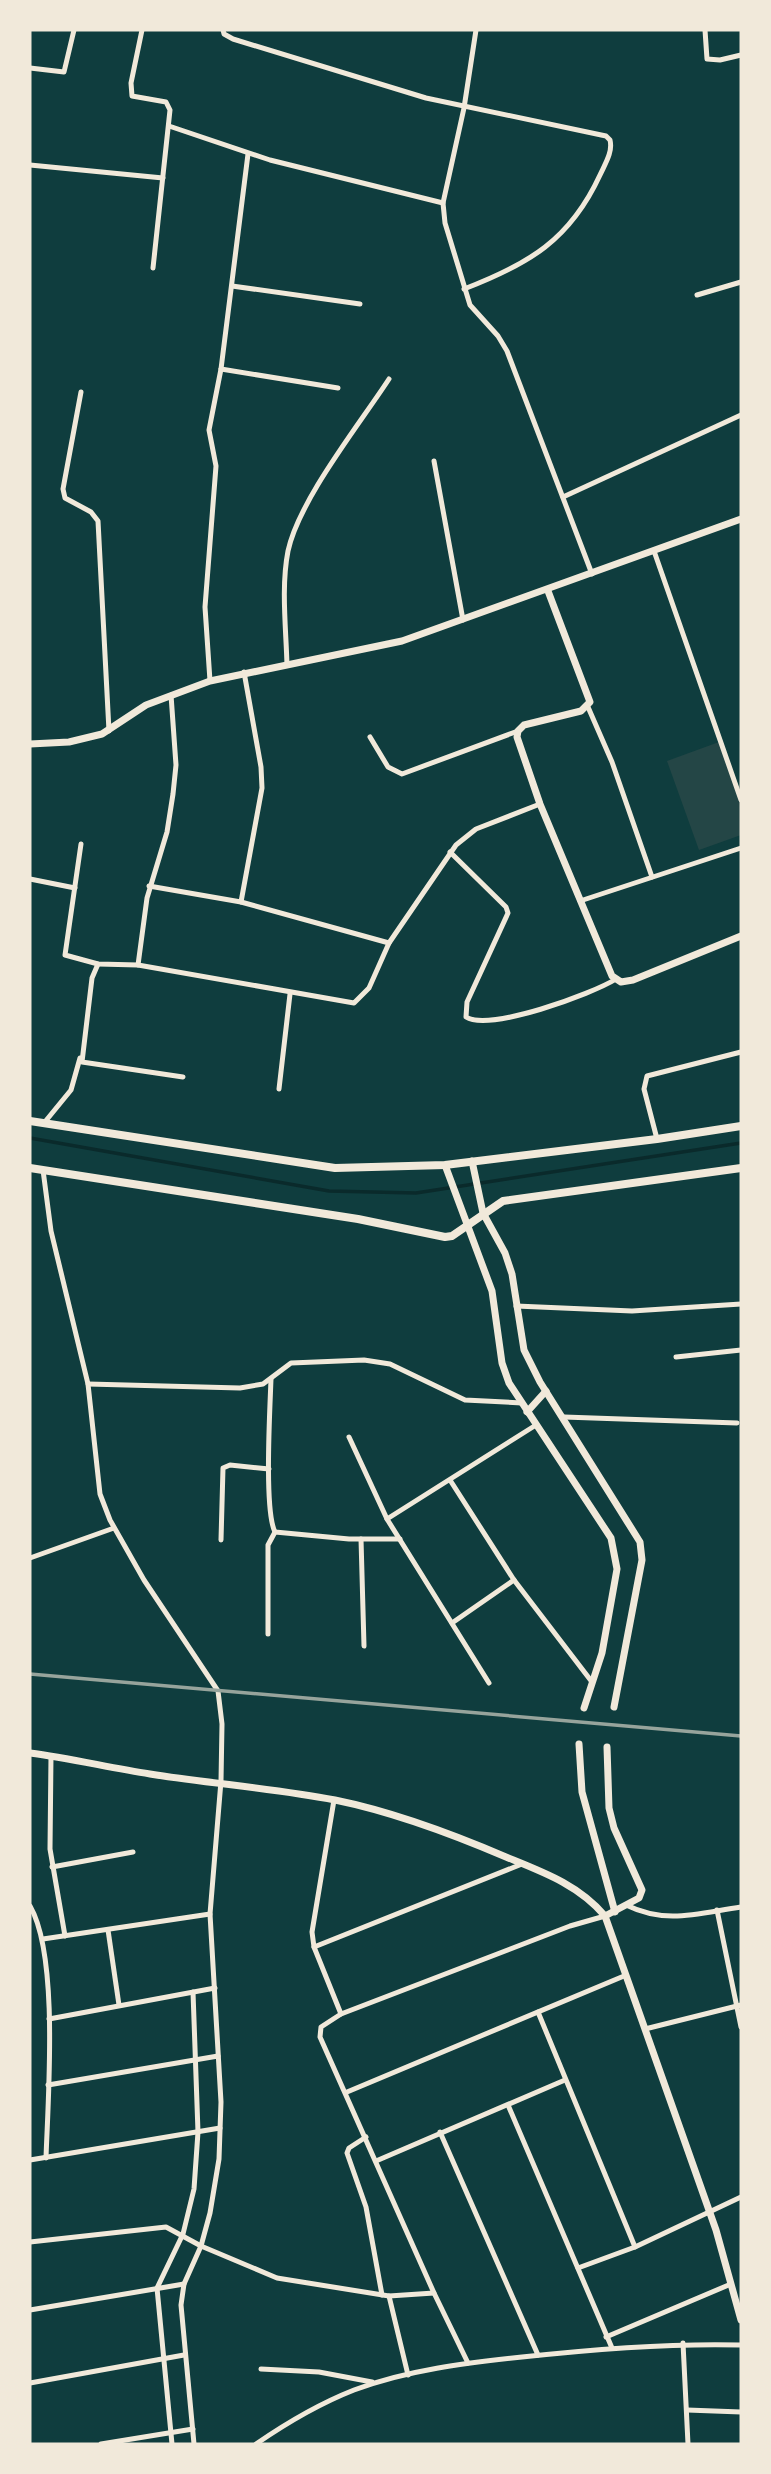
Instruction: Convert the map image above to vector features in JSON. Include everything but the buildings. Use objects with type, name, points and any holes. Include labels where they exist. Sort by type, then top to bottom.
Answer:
[{"type":"main road","points":[[30,1121],[335,1168],[445,1165],[741,1126]]},
{"type":"main road","points":[[30,1168],[358,1219],[445,1237],[466,1227],[503,1201],[741,1168]]},
{"type":"street","points":[[30,68],[64,72],[69,64],[74,30]]},
{"type":"street","points":[[142,30],[131,91],[136,98],[166,102],[170,110],[153,268]]},
{"type":"street","points":[[223,30],[224,34],[233,39],[335,72],[464,108],[607,136],[611,146],[584,205],[551,242],[520,266],[464,289]]},
{"type":"street","points":[[476,30],[464,108],[443,203],[445,223],[470,305],[498,336],[507,351],[592,574]]},
{"type":"street","points":[[705,30],[707,59],[720,60],[741,55]]},
{"type":"street","points":[[169,126],[248,154],[443,203]]},
{"type":"street","points":[[209,681],[205,607],[216,466],[209,430],[221,369],[248,154]]},
{"type":"street","points":[[30,165],[163,178]]},
{"type":"street","points":[[697,295],[741,282]]},
{"type":"street","points":[[232,286],[360,304]]},
{"type":"street","points":[[221,369],[338,388]]},
{"type":"street","points":[[286,665],[286,568],[293,534],[307,503],[389,379]]},
{"type":"street","points":[[81,392],[63,489],[65,498],[91,512],[98,521],[109,731]]},
{"type":"street","points":[[563,497],[741,415]]},
{"type":"street","points":[[434,461],[463,620]]},
{"type":"street","points":[[30,744],[69,742],[109,731],[146,705],[209,681],[244,672],[358,652],[463,620],[741,519]]},
{"type":"street","points":[[654,551],[741,800]]},
{"type":"street","points":[[548,591],[590,699],[588,707],[603,737],[652,877]]},
{"type":"street","points":[[241,902],[262,788],[261,767],[244,672]]},
{"type":"street","points":[[138,965],[149,886],[167,832],[173,794],[176,765],[171,695]]},
{"type":"street","points":[[370,737],[388,767],[402,775],[518,731],[524,725],[588,707]]},
{"type":"street","points":[[518,731],[540,804],[608,970],[616,979]]},
{"type":"street","points":[[81,844],[65,955],[98,964],[138,965],[289,994],[354,1003],[369,988],[389,943],[450,852],[475,829],[540,804]]},
{"type":"street","points":[[580,901],[741,848]]},
{"type":"street","points":[[450,852],[506,907],[508,913],[467,1002],[466,1017],[481,1021],[585,996],[616,979],[633,980],[741,936]]},
{"type":"street","points":[[30,879],[75,888]]},
{"type":"street","points":[[149,886],[241,902],[389,943]]},
{"type":"street","points":[[44,1123],[71,1090],[80,1058],[92,978],[98,964]]},
{"type":"street","points":[[279,1089],[289,994]]},
{"type":"street","points":[[657,1139],[643,1089],[647,1076],[741,1052]]},
{"type":"street","points":[[80,1058],[87,1065],[183,1077]]},
{"type":"street","points":[[472,1161],[483,1213],[509,1263],[524,1350],[546,1391],[640,1542],[642,1560],[614,1707]]},
{"type":"street","points":[[445,1165],[492,1291],[502,1363],[527,1412],[611,1538],[617,1569],[602,1653],[584,1708]]},
{"type":"street","points":[[43,1170],[51,1231],[88,1384],[100,1494],[114,1528],[144,1580],[218,1691],[222,1724],[221,1781],[210,1914],[210,1989],[216,2056],[216,2183],[199,2244],[181,2284],[179,2355],[194,2444]]},
{"type":"street","points":[[516,1306],[632,1311],[741,1304]]},
{"type":"street","points":[[676,1357],[741,1350]]},
{"type":"street","points":[[88,1384],[240,1388],[257,1386],[271,1380],[285,1364],[373,1361],[390,1364],[465,1400],[522,1403]]},
{"type":"street","points":[[268,1634],[268,1545],[275,1532],[271,1521],[269,1469],[271,1380]]},
{"type":"street","points":[[527,1412],[546,1391]]},
{"type":"street","points":[[564,1417],[737,1423]]},
{"type":"street","points":[[387,1519],[536,1425]]},
{"type":"street","points":[[349,1437],[387,1519],[489,1683]]},
{"type":"street","points":[[221,1540],[223,1468],[230,1465],[269,1469]]},
{"type":"street","points":[[450,1480],[514,1580],[592,1682]]},
{"type":"street","points":[[30,1558],[114,1528]]},
{"type":"street","points":[[275,1532],[360,1539],[400,1539]]},
{"type":"street","points":[[360,1539],[364,1646]]},
{"type":"street","points":[[452,1623],[514,1580]]},
{"type":"street","points":[[579,1744],[582,1792],[615,1912]]},
{"type":"street","points":[[468,2363],[433,2293],[347,2092],[320,2036],[321,2027],[341,2014],[570,1926],[605,1916],[639,1898],[642,1884],[614,1828],[609,1808],[607,1747]]},
{"type":"street","points":[[30,1753],[153,1775],[221,1781],[334,1800],[394,1815],[452,1834],[576,1888],[605,1916],[710,2213],[741,2320]]},
{"type":"street","points":[[51,1756],[52,1867],[65,1936]]},
{"type":"street","points":[[334,1800],[313,1918],[314,1947],[341,2014]]},
{"type":"street","points":[[52,1867],[133,1852]]},
{"type":"street","points":[[314,1947],[523,1864]]},
{"type":"street","points":[[626,1905],[658,1917],[741,1907]]},
{"type":"street","points":[[30,1906],[43,1939],[49,2019],[46,2158]]},
{"type":"street","points":[[717,1910],[739,2005],[741,2027]]},
{"type":"street","points":[[43,1939],[210,1914]]},
{"type":"street","points":[[108,1930],[119,2006]]},
{"type":"street","points":[[347,2092],[624,1976]]},
{"type":"street","points":[[49,2019],[210,1989]]},
{"type":"street","points":[[172,2444],[174,2433],[163,2358],[157,2288],[184,2235],[194,2189],[198,2132],[193,1992]]},
{"type":"street","points":[[645,2029],[739,2005]]},
{"type":"street","points":[[538,2012],[635,2247]]},
{"type":"street","points":[[48,2085],[216,2056]]},
{"type":"street","points":[[376,2161],[565,2080]]},
{"type":"street","points":[[508,2105],[612,2348]]},
{"type":"street","points":[[30,2160],[214,2129]]},
{"type":"street","points":[[440,2132],[538,2355]]},
{"type":"street","points":[[366,2137],[349,2148],[347,2153],[366,2207],[382,2295]]},
{"type":"street","points":[[578,2268],[635,2247],[741,2197]]},
{"type":"street","points":[[30,2242],[158,2227],[184,2235],[277,2278],[389,2296],[433,2293]]},
{"type":"street","points":[[30,2310],[181,2284]]},
{"type":"street","points":[[606,2337],[731,2284]]},
{"type":"street","points":[[389,2296],[408,2375]]},
{"type":"street","points":[[683,2343],[688,2444]]},
{"type":"street","points":[[256,2444],[340,2397],[375,2383],[408,2375],[468,2363],[612,2348],[683,2343],[741,2345]]},
{"type":"street","points":[[30,2382],[179,2355]]},
{"type":"street","points":[[261,2369],[319,2372],[375,2383]]},
{"type":"street","points":[[687,2410],[741,2412]]},
{"type":"street","points":[[101,2444],[190,2430]]},
{"type":"shaded area","points":[[719,742],[741,804],[741,835],[699,850],[667,761]]},
{"type":"waterway","points":[[30,1138],[329,1191],[416,1193],[741,1143]]},
{"type":"railway","points":[[30,1674],[741,1736]]}]
